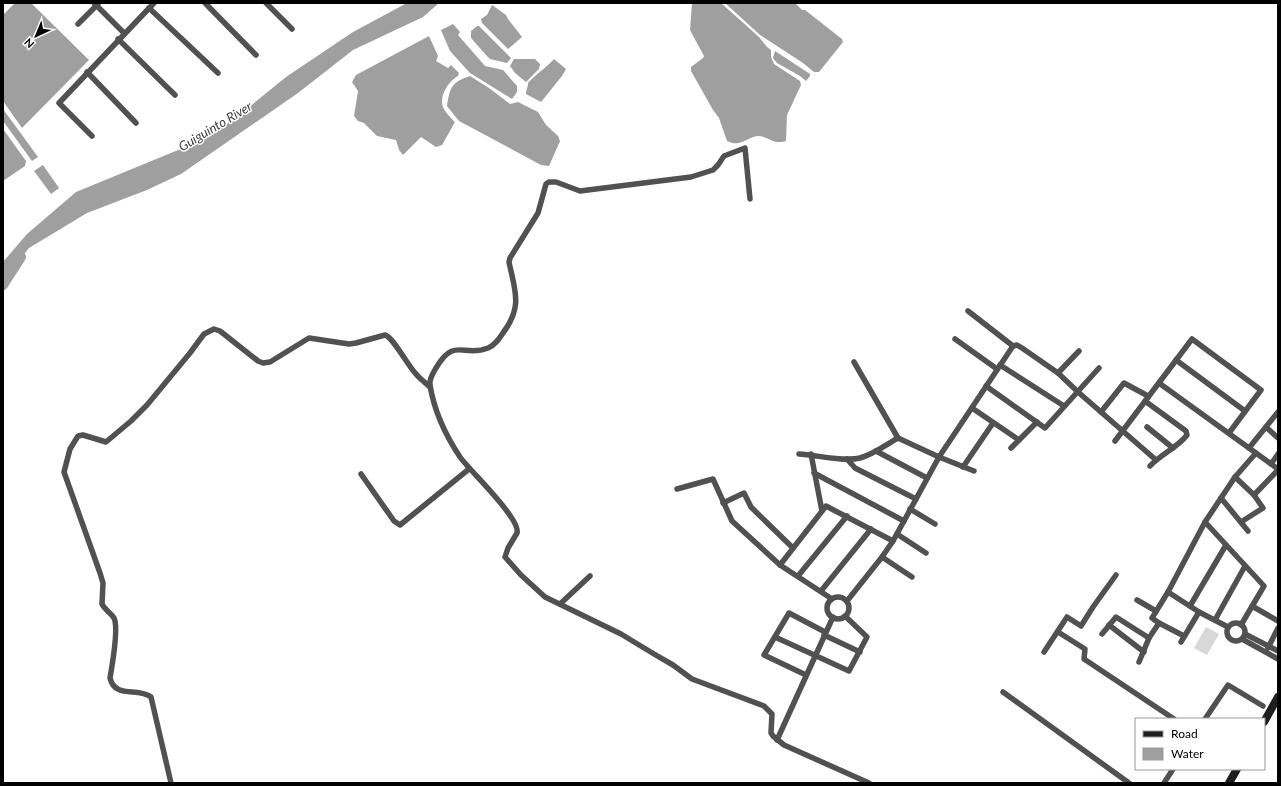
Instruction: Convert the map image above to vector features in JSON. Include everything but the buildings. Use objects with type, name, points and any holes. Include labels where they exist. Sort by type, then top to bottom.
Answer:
[{"type":"main road","points":[[1265,720],[1278,697]]},
{"type":"main road","points":[[1229,783],[1236,770]]},
{"type":"street","points":[[92,136],[59,103],[118,39],[154,3]]},
{"type":"street","points":[[205,3],[256,55]]},
{"type":"street","points":[[266,3],[292,29]]},
{"type":"street","points":[[78,24],[96,4],[124,34]]},
{"type":"street","points":[[149,8],[218,74]]},
{"type":"street","points":[[118,39],[175,95]]},
{"type":"street","points":[[88,72],[136,123]]},
{"type":"street","points":[[750,199],[745,148],[724,156],[713,170],[691,177],[580,191],[556,182],[548,182],[546,184],[538,212],[510,258],[509,262],[517,299],[508,327],[496,343],[488,348],[477,350],[453,350],[448,352],[434,371],[430,379],[430,387],[443,426],[456,450],[469,468],[503,506],[518,528],[517,533],[505,553],[506,559],[545,597],[621,634],[673,665],[692,679],[764,706],[772,714],[771,733],[777,740],[784,745],[869,783]]},
{"type":"street","points":[[968,311],[1013,346],[1017,345],[1058,373],[1156,460]]},
{"type":"street","points":[[171,783],[151,697],[145,694],[115,688],[110,678],[115,639],[115,621],[102,604],[103,583],[64,472],[70,449],[77,437],[83,435],[106,442],[131,421],[147,404],[204,334],[214,329],[220,331],[258,361],[263,363],[270,362],[309,338],[349,344],[387,335],[417,375],[430,387]]},
{"type":"street","points":[[955,339],[1064,406]]},
{"type":"street","points":[[1115,441],[1192,340],[1261,390],[1228,433]]},
{"type":"street","points":[[847,601],[893,541],[939,457],[1013,346]]},
{"type":"street","points":[[1058,373],[1078,351]]},
{"type":"street","points":[[1176,360],[1245,411]]},
{"type":"street","points":[[854,362],[898,438],[974,471]]},
{"type":"street","points":[[986,386],[1045,428],[1099,368]]},
{"type":"street","points":[[1101,412],[1124,383],[1147,399],[1186,431],[1187,435],[1185,437],[1150,466]]},
{"type":"street","points":[[1159,383],[1278,469],[1254,495]]},
{"type":"street","points":[[972,408],[1019,440]]},
{"type":"street","points":[[1249,448],[1278,412]]},
{"type":"street","points":[[1011,448],[1037,422]]},
{"type":"street","points":[[963,467],[993,423]]},
{"type":"street","points":[[1147,427],[1172,448]]},
{"type":"street","points":[[1266,427],[1278,438]]},
{"type":"street","points":[[799,454],[811,454],[847,459],[860,458],[898,438]]},
{"type":"street","points":[[876,450],[927,478]]},
{"type":"street","points":[[1184,636],[1152,618],[1168,592],[1205,522],[1235,477],[1256,453]]},
{"type":"street","points":[[811,454],[822,511]]},
{"type":"street","points":[[1271,464],[1278,454]]},
{"type":"street","points":[[847,459],[855,468],[916,499]]},
{"type":"street","points":[[361,474],[394,520],[400,525],[469,468]]},
{"type":"street","points":[[814,474],[904,521]]},
{"type":"street","points":[[1235,477],[1254,495],[1263,508],[1241,522]]},
{"type":"street","points":[[677,489],[713,479],[732,522],[780,565],[832,598],[842,597],[847,601],[849,607],[845,616],[839,618],[832,617],[829,613],[827,606],[832,598]]},
{"type":"street","points":[[723,503],[744,493],[751,507],[793,548]]},
{"type":"street","points":[[1221,498],[1248,531]]},
{"type":"street","points":[[780,565],[826,506],[893,541]]},
{"type":"street","points":[[910,509],[935,524]]},
{"type":"street","points":[[798,576],[847,516]]},
{"type":"street","points":[[1205,522],[1264,586],[1241,624]]},
{"type":"street","points":[[821,591],[872,529]]},
{"type":"street","points":[[897,534],[926,553]]},
{"type":"street","points":[[1190,606],[1226,545]]},
{"type":"street","points":[[882,557],[912,577]]},
{"type":"street","points":[[1214,620],[1245,566]]},
{"type":"street","points":[[1044,652],[1067,618],[1082,626],[1093,607],[1116,575]]},
{"type":"street","points":[[560,604],[590,576]]},
{"type":"street","points":[[1168,592],[1199,612],[1228,627]]},
{"type":"street","points":[[1138,600],[1156,611]]},
{"type":"street","points":[[1252,606],[1278,621]]},
{"type":"street","points":[[1181,642],[1199,612]]},
{"type":"street","points":[[806,675],[764,655],[788,613],[860,652]]},
{"type":"street","points":[[775,637],[849,671],[867,637],[845,616]]},
{"type":"street","points":[[777,740],[832,617]]},
{"type":"street","points":[[1102,634],[1116,617],[1149,638]]},
{"type":"street","points":[[1139,662],[1149,638],[1159,623]]},
{"type":"street","points":[[1234,623],[1241,624],[1245,630],[1243,636],[1236,641],[1231,640],[1226,633],[1228,627],[1234,623]]},
{"type":"street","points":[[1109,625],[1144,652]]},
{"type":"street","points":[[1267,649],[1278,628]]},
{"type":"street","points":[[1058,632],[1085,649],[1084,659],[1172,718]]},
{"type":"street","points":[[1243,636],[1267,649],[1278,659]]},
{"type":"street","points":[[1267,649],[1278,651]]},
{"type":"street","points":[[1206,718],[1228,685],[1263,706]]},
{"type":"street","points":[[1003,692],[1129,783]]},
{"type":"street","points":[[1164,783],[1172,770]]},
{"type":"shaded area","points":[[1206,627],[1219,634],[1207,655],[1194,648]]},
{"type":"water","points":[[15,3],[31,3],[89,60],[22,128],[3,101],[3,15]]},
{"type":"water","points":[[407,3],[439,3],[423,17],[353,50],[298,93],[181,174],[147,190],[87,213],[29,248],[3,282],[3,262],[27,234],[76,192],[183,148],[232,121],[286,77],[353,32]]},
{"type":"water","points":[[692,3],[721,3],[759,37],[771,50],[771,57],[774,64],[800,81],[801,85],[787,115],[786,141],[777,142],[762,136],[758,136],[740,143],[732,143],[727,141],[719,118],[691,71],[691,67],[704,56],[690,30]]},
{"type":"water","points":[[725,3],[795,3],[802,10],[805,10],[842,39],[843,42],[819,72],[814,72],[803,63],[760,35]]},
{"type":"water","points":[[492,5],[506,15],[522,37],[508,49],[482,23],[481,19],[487,15]]},
{"type":"water","points":[[453,24],[460,32],[458,35],[485,66],[503,70],[517,86],[517,92],[512,99],[470,73],[450,51],[441,30]]},
{"type":"water","points":[[479,26],[511,58],[507,63],[490,59],[471,38],[471,31]]},
{"type":"water","points":[[429,36],[438,56],[436,61],[448,68],[451,65],[459,73],[458,76],[448,85],[442,98],[444,109],[455,122],[442,145],[436,147],[421,137],[403,155],[399,150],[396,140],[377,136],[364,123],[358,121],[354,116],[358,91],[352,82],[356,75]]},
{"type":"water","points":[[775,51],[810,74],[806,81],[777,63],[773,58]]},
{"type":"water","points":[[514,59],[535,59],[540,64],[539,69],[526,82],[515,73],[510,66]]},
{"type":"water","points":[[554,59],[566,69],[541,102],[526,94],[528,83]]},
{"type":"water","points":[[470,76],[510,104],[518,102],[538,112],[546,125],[558,136],[560,141],[549,166],[541,165],[459,121],[447,106],[449,95],[452,86],[455,83]]},
{"type":"water","points":[[3,109],[38,157],[32,161],[3,121]]},
{"type":"water","points":[[3,129],[26,161],[25,166],[3,181]]},
{"type":"water","points":[[43,165],[59,188],[51,194],[34,171]]},
{"type":"waterway","name":"Guiguinto River","points":[[3,285],[21,257]]}]
